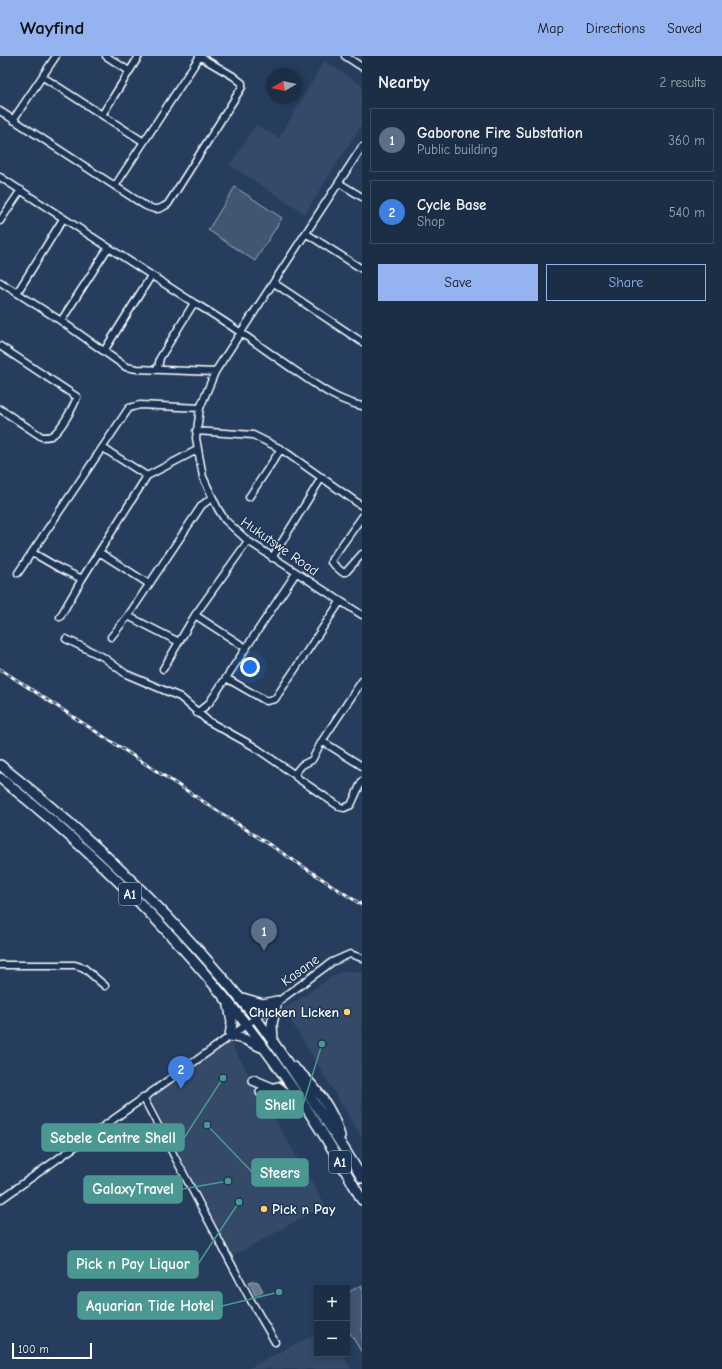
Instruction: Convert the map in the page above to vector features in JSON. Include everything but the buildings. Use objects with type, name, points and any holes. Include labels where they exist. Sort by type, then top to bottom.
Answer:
[{"type":"highway","name":"A1","points":[[0,765],[74,825],[128,876],[180,930],[256,1018],[343,1146],[362,1178]]},
{"type":"highway","name":"A1","points":[[0,778],[69,835],[112,876],[192,958],[225,997],[318,1125],[362,1200]]},
{"type":"highway","points":[[225,997],[230,1009],[232,1022],[230,1036],[244,1039],[262,1048]]},
{"type":"highway","points":[[238,997],[263,1004],[277,1001],[272,1024],[273,1043]]},
{"type":"highway","points":[[253,1080],[272,1088]]},
{"type":"highway","points":[[261,1092],[278,1087],[288,1094],[318,1125]]},
{"type":"street","points":[[13,120],[56,56]]},
{"type":"street","points":[[106,56],[129,71]]},
{"type":"street","points":[[102,115],[139,56]]},
{"type":"street","points":[[0,111],[13,120],[116,186],[152,209],[161,209],[168,204],[242,85],[233,76],[199,56],[116,186]]},
{"type":"street","points":[[345,56],[362,66]]},
{"type":"street","points":[[43,76],[144,142]]},
{"type":"street","name":"Hukutswe Road","points":[[362,147],[307,234],[215,372],[200,408],[196,431],[196,450],[203,477],[212,498],[225,520],[248,541],[272,558],[362,615]]},
{"type":"street","points":[[0,177],[151,276],[217,316],[240,334],[339,400],[362,406]]},
{"type":"street","points":[[339,183],[362,197]]},
{"type":"street","points":[[0,221],[21,190]]},
{"type":"street","points":[[16,293],[63,219]]},
{"type":"street","points":[[307,234],[362,269]]},
{"type":"street","points":[[61,320],[108,248]]},
{"type":"street","points":[[104,351],[151,276]]},
{"type":"street","points":[[0,282],[61,320],[126,366],[137,369],[158,368],[215,372]]},
{"type":"street","points":[[274,283],[362,342]]},
{"type":"street","points":[[158,368],[160,358],[194,303]]},
{"type":"street","points":[[0,346],[77,397],[60,427],[52,436],[48,437],[42,437],[0,409]]},
{"type":"street","points":[[18,573],[33,553],[129,408],[140,405],[200,408]]},
{"type":"street","points":[[196,431],[253,435],[281,448],[362,506]]},
{"type":"street","points":[[103,448],[147,476]]},
{"type":"street","points":[[248,497],[281,448]]},
{"type":"street","points":[[60,617],[82,578],[147,476],[196,450]]},
{"type":"street","points":[[272,558],[322,477]]},
{"type":"street","points":[[111,637],[128,616],[202,506],[212,498]]},
{"type":"street","points":[[362,517],[331,562],[342,572],[346,572],[362,554]]},
{"type":"street","points":[[163,669],[196,616],[248,541]]},
{"type":"street","points":[[99,552],[149,584]]},
{"type":"street","points":[[33,553],[59,568],[82,578]]},
{"type":"street","points":[[197,713],[209,704],[296,573]]},
{"type":"street","points":[[226,678],[266,701],[275,699],[340,602]]},
{"type":"street","points":[[128,616],[179,642]]},
{"type":"street","points":[[196,616],[246,648]]},
{"type":"street","points":[[66,639],[103,657],[126,674],[180,697],[208,721],[253,746],[340,807],[344,808],[351,805],[362,781]]},
{"type":"street","points":[[295,775],[299,767],[312,760],[362,681]]},
{"type":"street","points":[[322,742],[362,766]]},
{"type":"street","name":"Kasane","points":[[1,1198],[339,958],[350,954],[362,958]]},
{"type":"street","points":[[0,966],[75,965],[84,968],[105,986]]},
{"type":"street","points":[[143,1097],[250,1299],[275,1342]]},
{"type":"shaded area","points":[[324,61],[362,85],[362,124],[305,214],[230,165],[256,125],[279,138],[299,104],[302,104],[302,99]]},
{"type":"shaded area","points":[[235,187],[282,218],[255,261],[208,230]]},
{"type":"shaded area","points":[[347,970],[362,973],[362,1138],[284,1009],[339,972]]},
{"type":"shaded area","points":[[230,1042],[325,1205],[233,1256],[150,1098]]},
{"type":"shaded area","points":[[249,1282],[258,1282],[263,1291],[255,1295]]},
{"type":"shaded area","points":[[362,1285],[362,1353],[350,1333],[350,1291]]},
{"type":"shaded area","points":[[314,1335],[314,1357],[345,1357],[351,1369],[247,1369]]},
{"type":"railway","points":[[0,669],[362,905]]},
{"type":"place","name":"Gaborone Fire Substation","points":[[264,951]]},
{"type":"place","name":"Chicken Licken","points":[[347,1012]]},
{"type":"place","name":"Shell","points":[[322,1044]]},
{"type":"place","name":"Sebele Centre Shell","points":[[223,1078]]},
{"type":"place","name":"Cycle Base","points":[[181,1089]]},
{"type":"place","name":"Steers","points":[[207,1125]]},
{"type":"place","name":"GalaxyTravel","points":[[228,1181]]},
{"type":"place","name":"Pick n Pay Liquor","points":[[239,1202]]},
{"type":"place","name":"Pick n Pay","points":[[264,1209]]},
{"type":"place","name":"Aquarian Tide Hotel","points":[[279,1292]]}]
